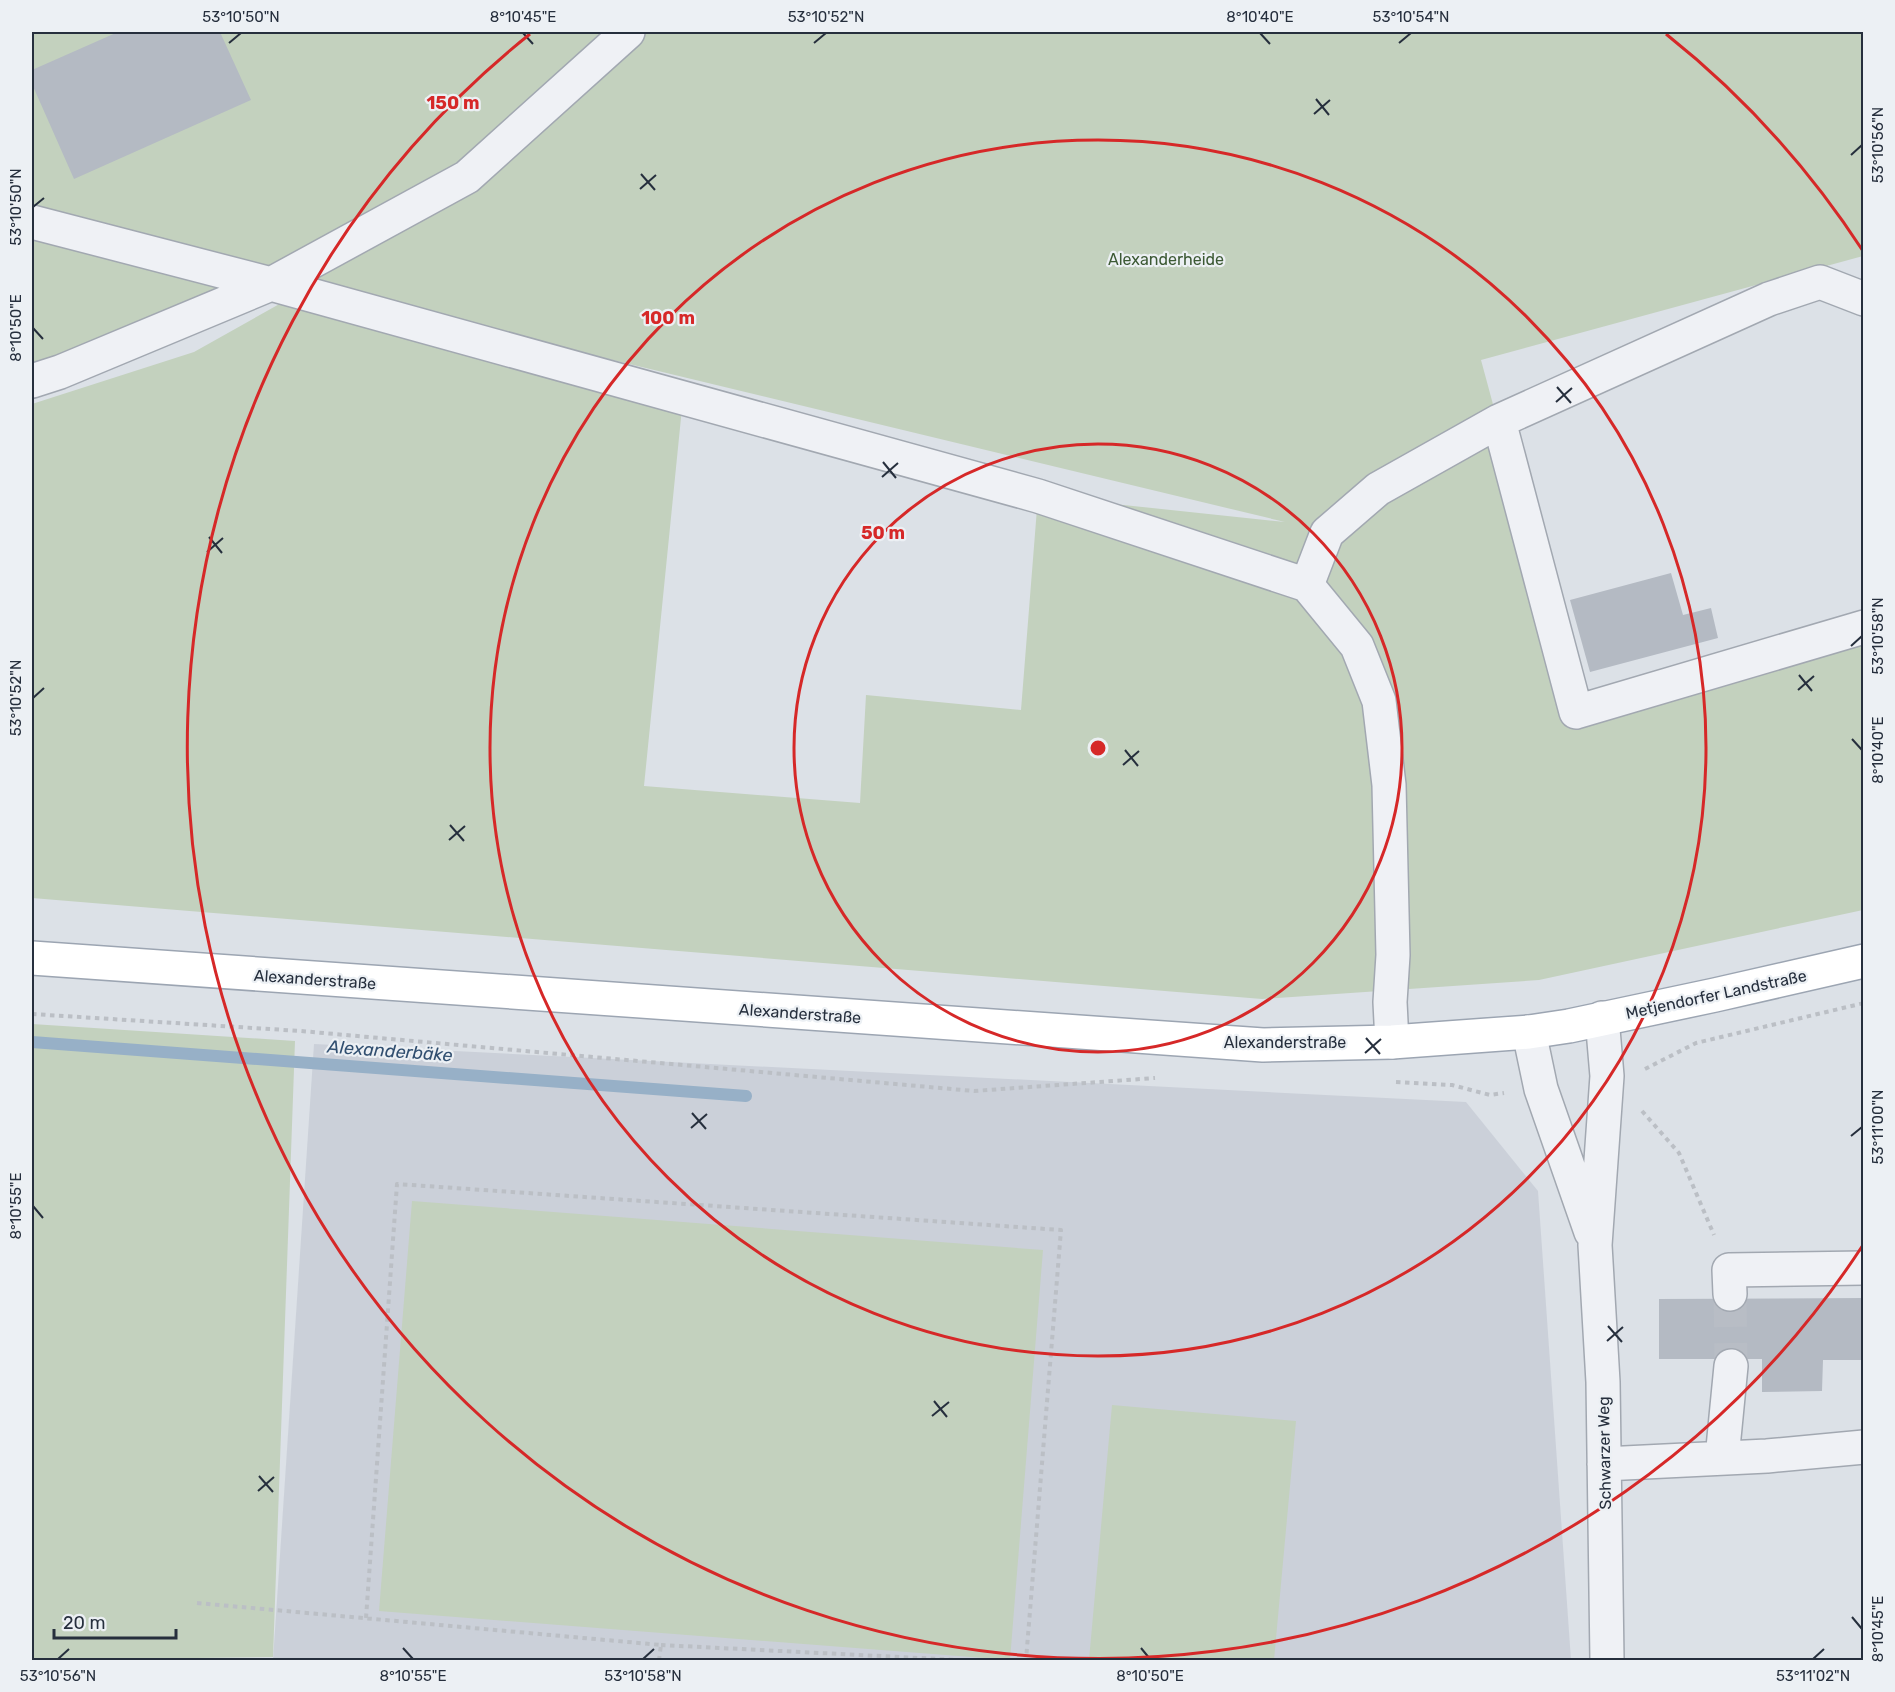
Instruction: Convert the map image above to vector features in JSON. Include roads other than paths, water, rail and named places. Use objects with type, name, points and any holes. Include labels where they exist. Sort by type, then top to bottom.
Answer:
[{"type":"main road","name":"Alexanderstraße","points":[[32,958],[1263,1045],[1392,1042],[1529,1032],[1569,1026]]},
{"type":"main road","name":"Metjendorfer Landstraße","points":[[1569,1026],[1863,961]]},
{"type":"street","points":[[32,381],[60,372],[271,284],[467,177],[628,32]]},
{"type":"street","points":[[32,222],[271,284],[1038,496],[1307,585],[1357,646],[1379,701],[1389,785],[1393,955],[1390,1002],[1392,1042]]},
{"type":"street","points":[[1307,585],[1327,533],[1378,489],[1499,421],[1769,298],[1820,282],[1863,299]]},
{"type":"street","points":[[1499,421],[1576,712],[1863,627]]},
{"type":"street","name":"Schwarzer Weg","points":[[1602,1018],[1607,1076],[1595,1245],[1603,1382],[1607,1660]]},
{"type":"street","name":"Schwarzer Weg","points":[[1529,1032],[1541,1089],[1595,1245]]},
{"type":"street","points":[[1730,1282],[1863,1268]]},
{"type":"street","points":[[1722,1458],[1731,1366]]},
{"type":"street","points":[[1604,1464],[1767,1456],[1863,1446]]},
{"type":"waterway","name":"Alexanderbäke","points":[[32,1042],[746,1096]]},
{"type":"tunnel","points":[[1730,1294],[1731,1366]]},
{"type":"park label","name":"Alexanderheide","points":[[1166,259]]}]
